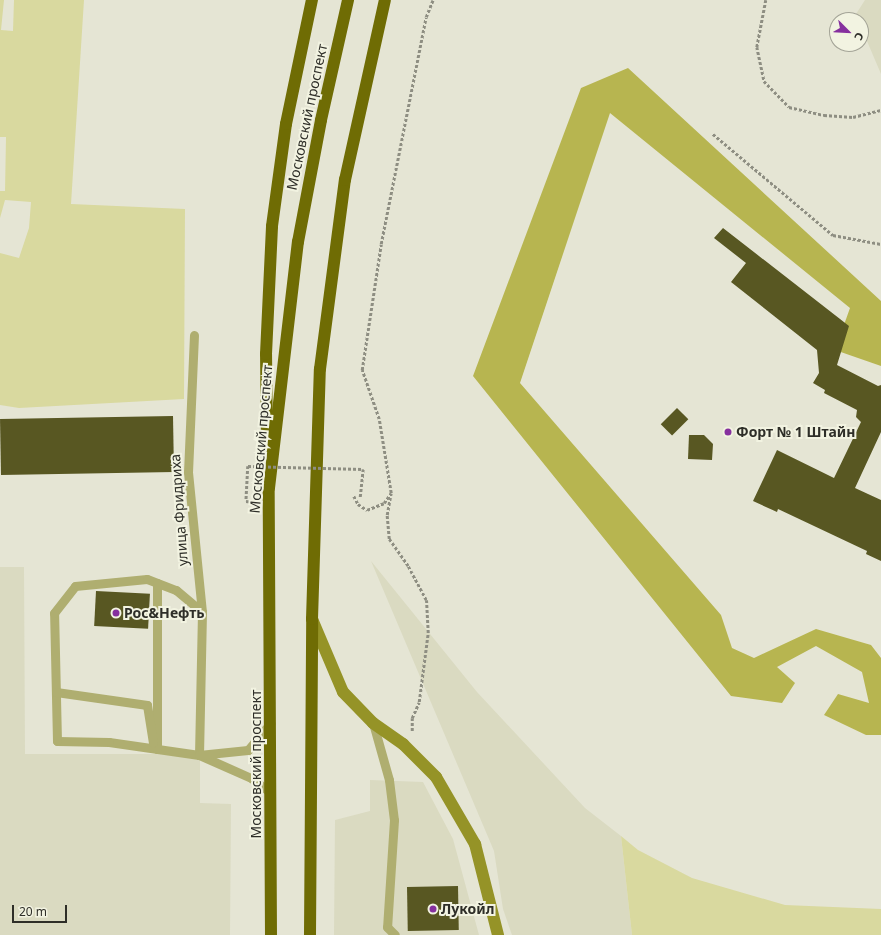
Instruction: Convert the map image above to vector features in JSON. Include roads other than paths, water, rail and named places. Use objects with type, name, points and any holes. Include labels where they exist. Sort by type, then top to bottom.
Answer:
[{"type":"highway","points":[[299,58],[304,0]]},
{"type":"highway","points":[[269,488],[266,374],[272,226],[286,124],[312,0]]},
{"type":"highway","name":"Московский проспект","points":[[271,935],[269,488],[298,242],[321,120],[348,0]]},
{"type":"highway","points":[[310,935],[312,620],[320,369],[345,180],[373,44],[385,0]]},
{"type":"highway","points":[[373,44],[390,0]]},
{"type":"main road","points":[[312,620],[343,692],[373,723],[403,744],[436,777],[475,844],[498,935]]},
{"type":"lane","name":"улица Фридриха","points":[[194,335],[188,472],[202,612],[199,756]]},
{"type":"lane","points":[[202,612],[176,590],[147,579],[75,586],[54,613],[57,741],[109,742],[199,756],[251,778],[271,793]]},
{"type":"lane","points":[[156,749],[157,583]]},
{"type":"lane","points":[[56,692],[147,706],[156,749]]},
{"type":"lane","points":[[199,756],[248,750],[271,723]]},
{"type":"lane","points":[[373,723],[389,780],[394,820],[388,927],[395,935]]},
{"type":"place","name":"Форт № 1 Штайн","points":[[728,432]]},
{"type":"place","name":"Рос&Нефть","points":[[116,613]]},
{"type":"place","name":"Лукойл","points":[[433,909]]}]
